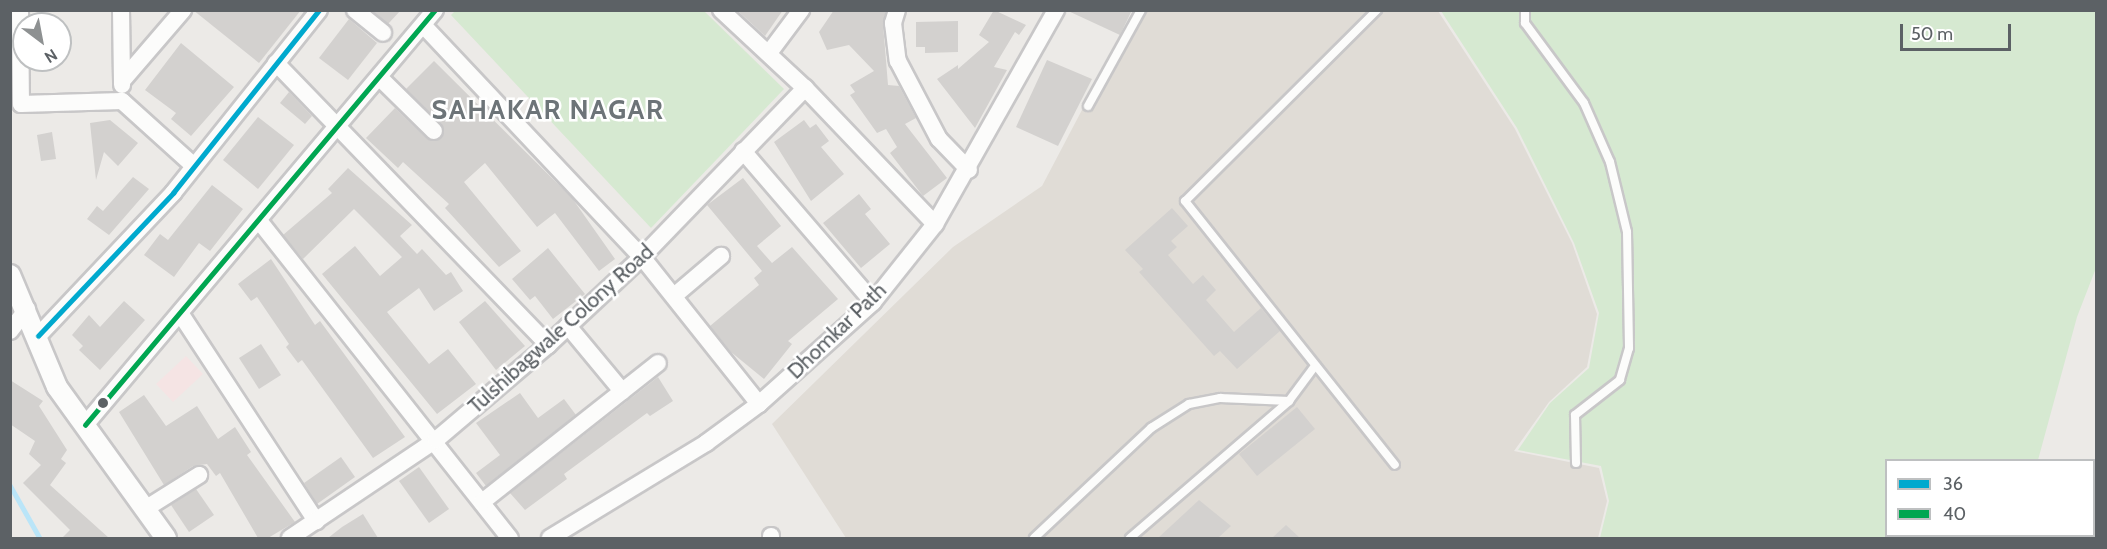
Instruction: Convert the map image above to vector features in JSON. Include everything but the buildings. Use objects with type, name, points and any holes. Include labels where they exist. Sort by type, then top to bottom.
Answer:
[{"type":"street","points":[[20,10],[21,104],[122,101],[194,166]]},
{"type":"street","points":[[121,10],[122,101]]},
{"type":"street","points":[[122,81],[183,10]]},
{"type":"street","points":[[38,336],[194,166],[319,10]]},
{"type":"street","points":[[355,10],[383,33]]},
{"type":"street","points":[[85,425],[260,222],[435,10]]},
{"type":"street","points":[[721,10],[805,88],[936,224]]},
{"type":"street","points":[[769,53],[801,10]]},
{"type":"street","points":[[897,10],[893,23],[898,61],[939,138],[969,170]]},
{"type":"street","name":"Dhomkar Path","points":[[550,538],[706,443],[759,404],[873,302],[936,224],[969,170],[1056,10]]},
{"type":"street","points":[[423,25],[642,257],[759,404]]},
{"type":"street","points":[[276,63],[340,124],[548,345]]},
{"type":"street","points":[[379,77],[434,131]]},
{"type":"street","name":"Tulshibagwale Colony Road","points":[[290,538],[436,440],[548,345],[642,257],[805,88]]},
{"type":"street","points":[[743,151],[873,302]]},
{"type":"street","points":[[260,222],[436,440],[510,538]]},
{"type":"street","points":[[674,296],[721,256]]},
{"type":"street","points":[[11,277],[27,309],[57,387],[166,538]]},
{"type":"street","points":[[10,331],[27,309]]},
{"type":"street","points":[[180,313],[316,521]]},
{"type":"street","points":[[568,326],[622,391]]},
{"type":"street","points":[[482,502],[658,363]]},
{"type":"street","points":[[145,509],[199,475]]},
{"type":"lane","points":[[1088,106],[1141,10]]},
{"type":"lane","points":[[1377,10],[1185,201],[1395,465]]},
{"type":"lane","points":[[1525,10],[1525,23],[1584,103],[1610,162],[1627,232],[1629,348],[1620,380],[1575,415],[1576,463]]},
{"type":"lane","points":[[1130,538],[1289,401],[1315,366]]},
{"type":"lane","points":[[1034,538],[1151,428],[1189,404],[1220,398],[1289,401]]},
{"type":"shaded area","points":[[1134,11],[1438,11],[1515,129],[1572,243],[1597,314],[1587,367],[1549,402],[1514,451],[1599,468],[1607,501],[1598,538],[846,538],[772,424],[953,247],[1042,186]]},
{"type":"shaded area","points":[[186,356],[203,374],[173,402],[156,384]]},
{"type":"green space","points":[[455,11],[704,11],[784,89],[651,228],[451,15]]},
{"type":"green space","points":[[1441,11],[2096,11],[2096,268],[2077,317],[2038,459],[1885,459],[1885,537],[2012,538],[1600,538],[1609,501],[1601,466],[1518,450],[1550,403],[1589,368],[1599,313],[1574,243],[1517,128]]},
{"type":"waterway","points":[[10,485],[40,538]]},
{"type":"transit line","name":"36","points":[[38,336],[173,193],[319,10]]},
{"type":"transit line","name":"40","points":[[85,425],[435,10]]},
{"type":"district","name":"SAHAKAR NAGAR","points":[[548,110]]}]
